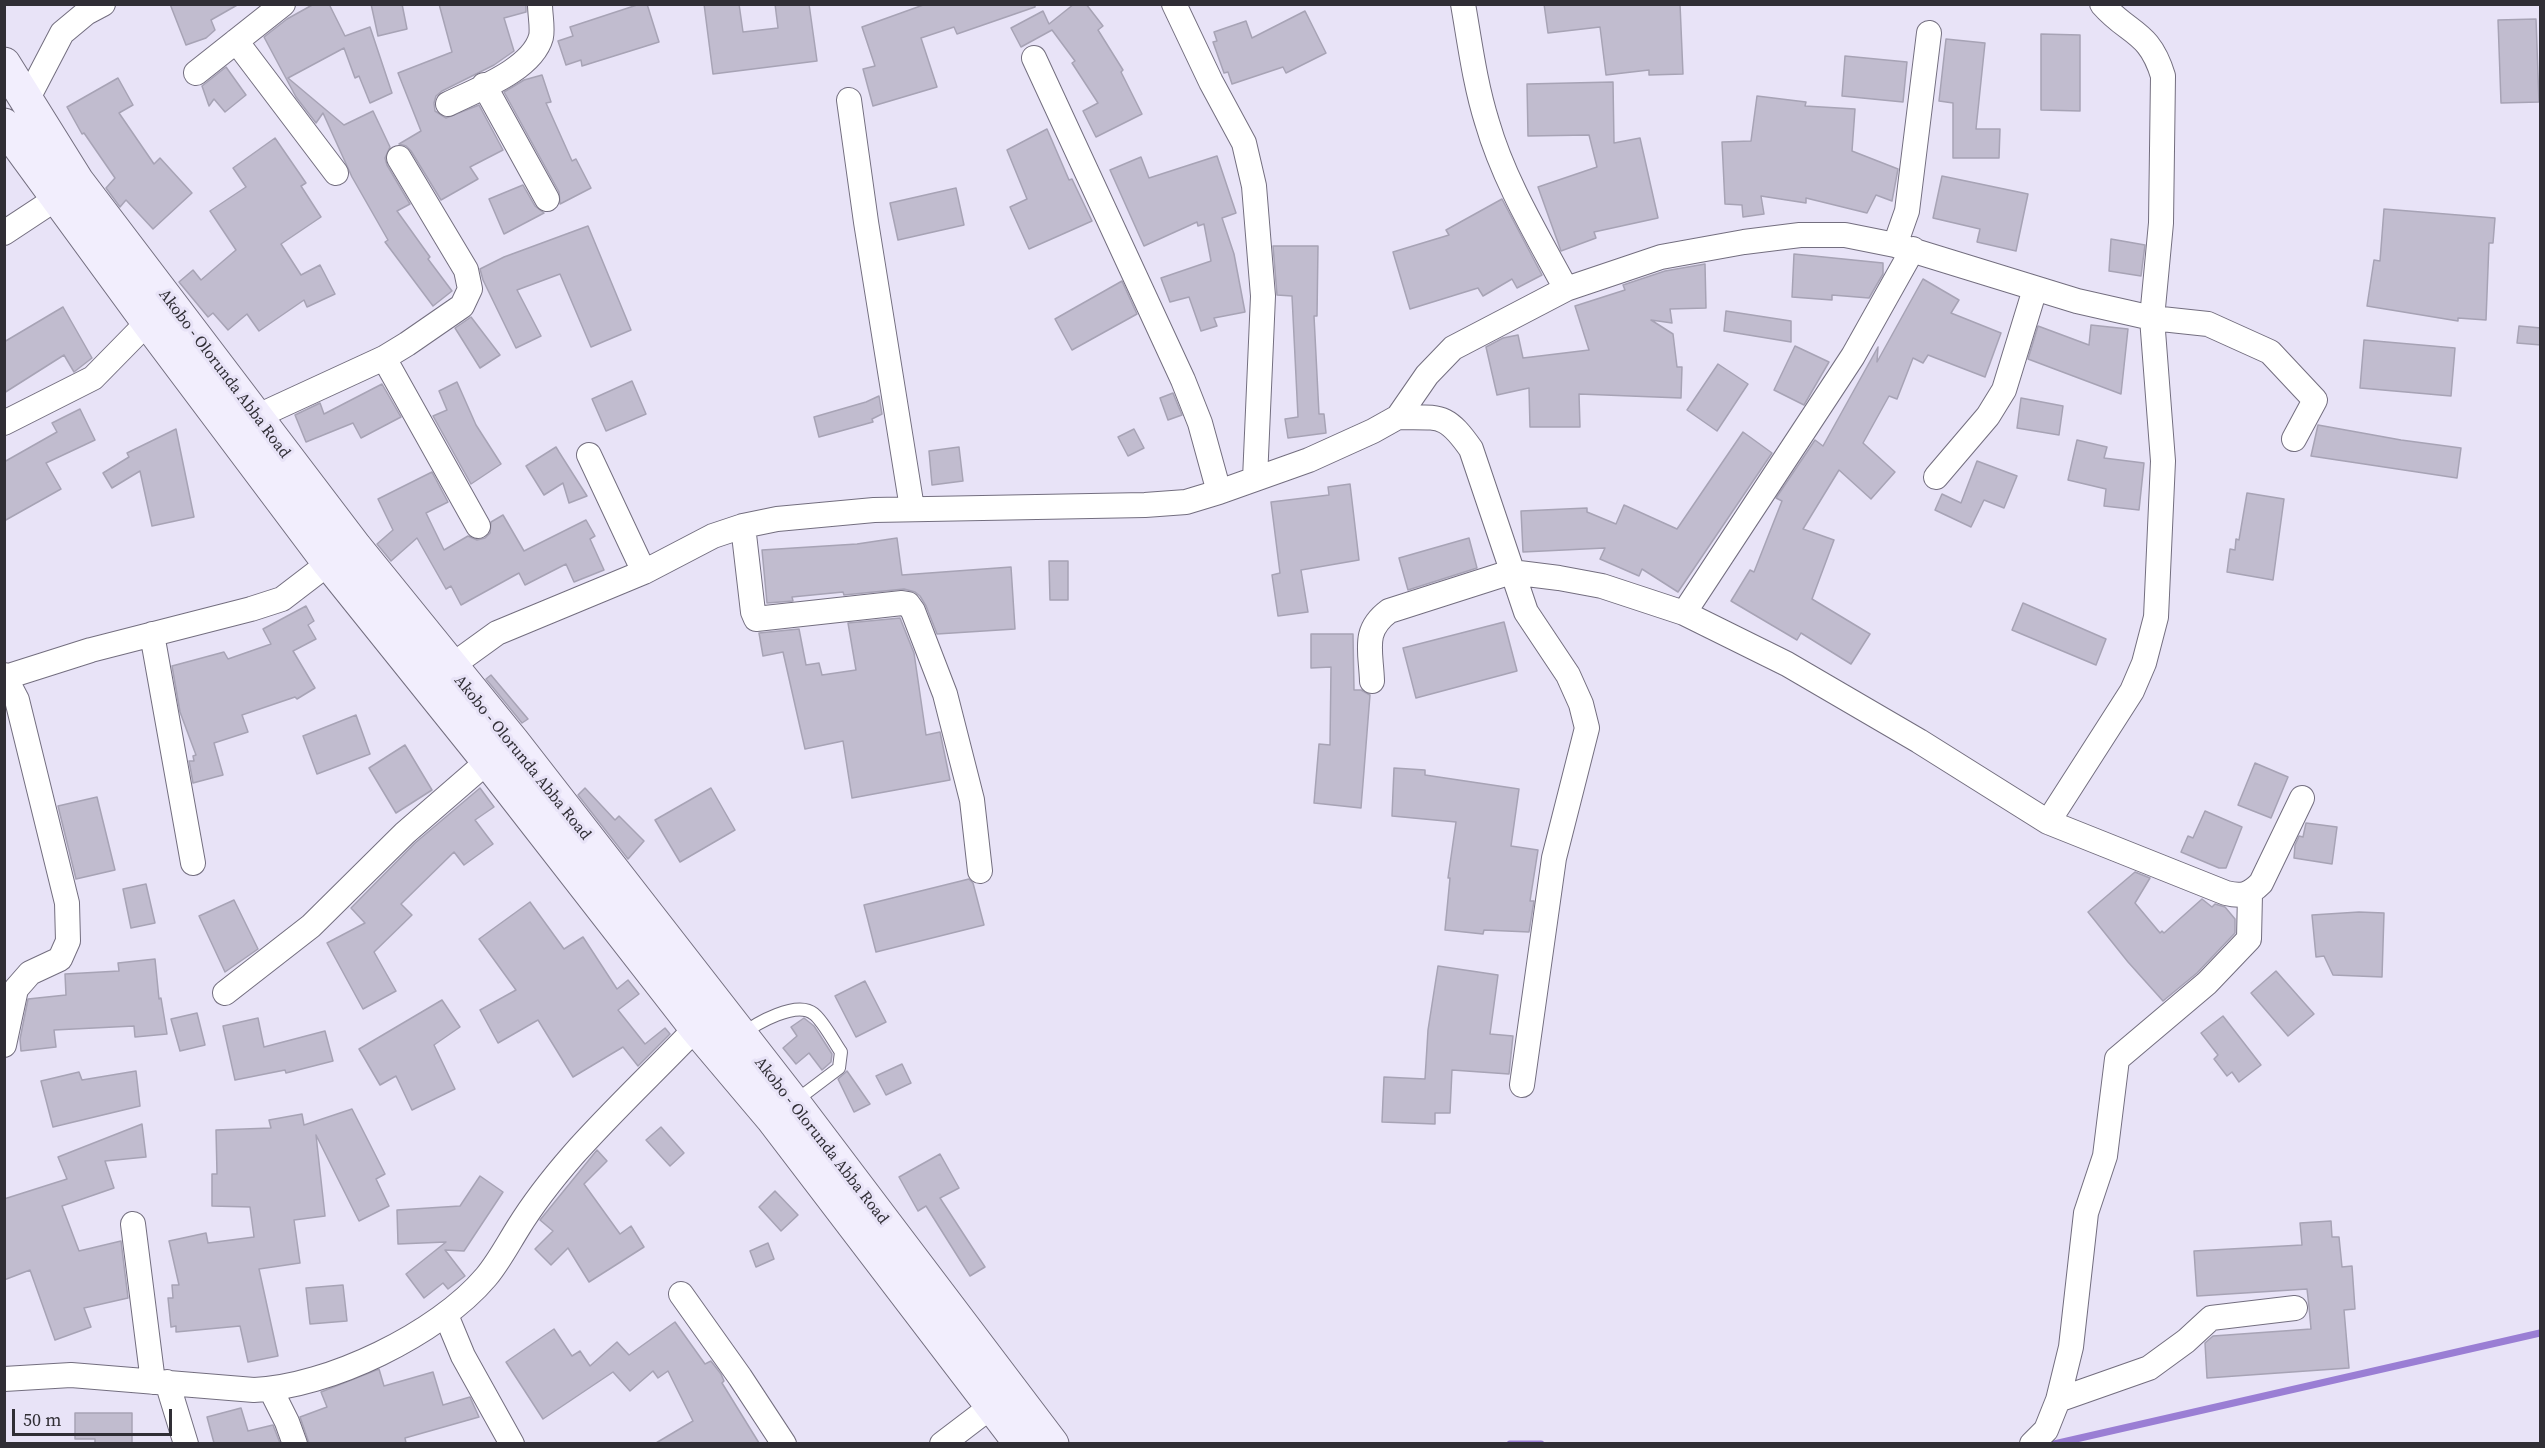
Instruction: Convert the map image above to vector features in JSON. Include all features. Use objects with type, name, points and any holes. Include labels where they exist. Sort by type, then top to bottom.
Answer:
[{"type":"main road","name":"Akobo - Olorunda Abba Road","points":[[4,64],[15,113],[57,198],[148,322],[329,563],[488,761],[696,1028],[772,1118],[1021,1443]]},
{"type":"main road","name":"Akobo - Olorunda Abba Road","points":[[15,113],[76,181],[450,667],[513,742],[740,1037],[793,1102],[1052,1443]]},
{"type":"street","points":[[15,113],[62,33],[103,4]]},
{"type":"street","points":[[196,73],[283,4]]},
{"type":"street","points":[[448,104],[520,66],[535,52],[541,36],[540,4]]},
{"type":"street","points":[[1174,4],[1211,82],[1244,143],[1254,186],[1263,296],[1255,479]]},
{"type":"street","points":[[1463,4],[1474,73],[1487,124],[1510,183],[1566,289]]},
{"type":"street","points":[[2048,822],[2132,692],[2144,663],[2156,617],[2163,461],[2152,318],[2162,223],[2163,76],[2157,57],[2146,40],[2102,4]]},
{"type":"street","points":[[1684,613],[1853,356],[1904,247],[1929,33]]},
{"type":"street","points":[[236,42],[336,173]]},
{"type":"street","points":[[1034,58],[1184,380],[1200,423],[1219,492]]},
{"type":"street","points":[[484,85],[547,200]]},
{"type":"street","points":[[849,100],[866,222],[912,508]]},
{"type":"street","points":[[256,417],[384,358],[462,306],[470,289],[466,270],[399,158]]},
{"type":"street","points":[[4,233],[57,198]]},
{"type":"street","points":[[1398,417],[1427,375],[1453,348],[1566,289],[1661,257],[1744,242],[1800,235],[1845,235],[1904,247],[2035,290],[2152,318],[2208,324],[2270,351],[2315,400],[2295,440]]},
{"type":"street","points":[[1936,477],[1988,416],[2004,390],[2035,290]]},
{"type":"street","points":[[4,423],[93,378],[148,322]]},
{"type":"street","points":[[384,358],[478,525]]},
{"type":"street","points":[[450,667],[497,633],[644,572],[713,536],[743,526],[777,519],[912,508],[1145,505],[1186,502],[1309,460],[1398,417],[1446,420],[1471,448],[1526,612],[1568,675],[1581,704],[1587,728],[1554,858],[1522,1085]]},
{"type":"street","points":[[590,455],[644,572]]},
{"type":"street","points":[[743,526],[753,612],[756,619],[902,603],[908,604],[913,610],[945,694],[972,800],[980,871]]},
{"type":"street","points":[[4,1045],[16,989],[30,973],[60,959],[68,941],[67,903],[17,700],[5,676],[250,609],[282,598],[329,563]]},
{"type":"street","points":[[1372,681],[1370,631],[1376,621],[1389,611],[1511,572],[1559,578],[1602,586],[1684,613],[1787,663],[1919,741],[2048,822],[2226,893],[2239,896],[2250,894],[2261,883],[2302,798]]},
{"type":"street","points":[[152,634],[193,863]]},
{"type":"street","points":[[225,993],[311,926],[405,833],[488,761]]},
{"type":"street","points":[[2032,1443],[2046,1430],[2058,1400],[2071,1347],[2086,1213],[2105,1156],[2117,1059],[2207,983],[2249,939],[2250,894]]},
{"type":"street","points":[[4,1379],[71,1375],[271,1390],[322,1378],[365,1360],[422,1331],[446,1315],[486,1277],[535,1202],[573,1155],[696,1028]]},
{"type":"street","points":[[133,1224],[160,1382],[186,1443]]},
{"type":"street","points":[[681,1294],[784,1443]]},
{"type":"street","points":[[2058,1400],[2149,1368],[2186,1341],[2211,1318],[2295,1308]]},
{"type":"street","points":[[446,1315],[463,1356],[512,1443]]},
{"type":"street","points":[[271,1390],[295,1443]]},
{"type":"street","points":[[942,1443],[992,1406]]},
{"type":"lane","points":[[740,1037],[750,1028],[790,1010],[801,1009],[814,1014],[841,1052],[842,1060],[839,1068],[793,1102]]},
{"type":"building","points":[[170,4],[239,4],[211,20],[215,30],[206,38],[186,45]]},
{"type":"building","points":[[314,4],[329,4],[345,36],[370,27],[392,93],[370,103],[359,76],[355,78],[344,48],[288,78],[344,125],[373,111],[390,147],[385,158],[387,165],[410,204],[397,211],[452,291],[433,306],[385,242],[388,240],[352,177],[323,113],[316,123],[296,97],[264,37],[287,19]]},
{"type":"building","points":[[371,4],[402,4],[407,29],[378,36]]},
{"type":"building","points":[[439,4],[526,4],[526,12],[504,18],[514,51],[494,65],[436,96],[435,111],[446,118],[479,105],[503,150],[470,167],[478,179],[441,200],[411,151],[399,144],[421,131],[398,73],[452,52]]},
{"type":"building","points":[[640,4],[647,4],[659,42],[582,66],[581,60],[566,65],[558,41],[573,36],[570,27]]},
{"type":"building","points":[[704,4],[739,4],[743,32],[778,28],[775,4],[809,4],[817,61],[713,74]]},
{"type":"building","points":[[926,4],[1035,4],[1035,7],[957,34],[954,27],[921,38],[937,87],[873,106],[863,69],[875,66],[862,27]]},
{"type":"building","points":[[1074,4],[1086,4],[1103,26],[1098,30],[1123,70],[1121,72],[1142,114],[1096,137],[1083,111],[1098,103],[1072,63],[1075,61],[1052,30],[1021,47],[1011,28],[1043,11],[1049,24]]},
{"type":"building","points":[[1544,4],[1680,4],[1683,74],[1649,75],[1649,70],[1606,75],[1600,27],[1548,33]]},
{"type":"building","points":[[1305,11],[1326,53],[1286,73],[1283,67],[1232,84],[1228,72],[1224,73],[1213,42],[1217,41],[1214,32],[1246,21],[1252,38]]},
{"type":"building","points":[[2536,19],[2539,102],[2501,103],[2498,20]]},
{"type":"building","points":[[2041,34],[2080,35],[2080,111],[2041,110]]},
{"type":"building","points":[[1946,39],[1985,43],[1976,129],[2000,129],[1999,158],[1953,158],[1953,103],[1939,101]]},
{"type":"building","points":[[1845,56],[1907,62],[1903,102],[1842,96]]},
{"type":"building","points":[[226,67],[246,95],[225,112],[214,99],[209,106],[202,86]]},
{"type":"building","points":[[542,75],[551,102],[546,103],[572,161],[576,159],[591,188],[560,204],[559,192],[504,92],[524,80]]},
{"type":"building","points":[[118,78],[133,105],[119,113],[154,164],[160,158],[192,193],[153,229],[126,200],[120,207],[106,188],[115,178],[84,133],[82,134],[67,107]]},
{"type":"building","points":[[1613,82],[1614,143],[1640,138],[1658,218],[1594,232],[1596,238],[1561,251],[1538,187],[1597,167],[1589,135],[1528,136],[1527,84]]},
{"type":"building","points":[[1757,96],[1806,102],[1805,106],[1855,109],[1852,151],[1898,169],[1892,201],[1876,195],[1867,213],[1806,198],[1806,203],[1761,196],[1764,214],[1743,217],[1742,205],[1725,204],[1722,142],[1751,141]]},
{"type":"building","points":[[1047,129],[1069,180],[1072,179],[1092,221],[1029,249],[1010,207],[1027,199],[1007,150]]},
{"type":"building","points":[[275,138],[306,183],[301,186],[321,217],[281,244],[301,275],[320,265],[335,294],[307,307],[304,300],[259,331],[247,314],[228,330],[213,313],[208,317],[179,282],[193,270],[201,280],[236,250],[210,211],[246,187],[233,168]]},
{"type":"building","points":[[1217,156],[1236,213],[1222,218],[1234,254],[1245,312],[1214,318],[1217,326],[1201,331],[1189,297],[1170,302],[1161,278],[1211,261],[1204,224],[1198,226],[1197,222],[1144,246],[1110,170],[1141,157],[1149,178]]},
{"type":"building","points":[[1942,176],[2028,194],[2016,251],[1977,242],[1980,229],[1933,218]]},
{"type":"building","points":[[523,185],[535,206],[544,213],[504,234],[489,199]]},
{"type":"building","points":[[956,188],[964,225],[898,240],[890,203]]},
{"type":"building","points":[[1502,199],[1542,275],[1517,288],[1512,279],[1483,296],[1478,288],[1410,309],[1393,252],[1449,235],[1446,230]]},
{"type":"building","points":[[2384,209],[2495,218],[2493,243],[2489,243],[2486,320],[2458,318],[2458,321],[2367,306],[2374,260],[2380,261]]},
{"type":"building","points":[[588,226],[631,330],[591,347],[560,274],[517,290],[541,336],[516,348],[483,280],[480,269],[504,257]]},
{"type":"building","points":[[2111,239],[2145,245],[2141,276],[2109,271]]},
{"type":"building","points":[[1273,246],[1318,246],[1317,316],[1314,316],[1319,414],[1324,414],[1326,433],[1288,438],[1285,419],[1298,417],[1292,296],[1277,295]]},
{"type":"building","points":[[1794,254],[1883,263],[1883,274],[1869,298],[1832,295],[1832,300],[1792,297]]},
{"type":"building","points":[[1705,264],[1706,308],[1670,309],[1672,323],[1651,320],[1673,334],[1677,367],[1682,367],[1681,398],[1579,394],[1580,427],[1530,427],[1529,388],[1497,395],[1486,347],[1503,338],[1518,335],[1523,358],[1589,350],[1575,306],[1625,290],[1623,285],[1665,271]]},
{"type":"building","points":[[1923,279],[1959,300],[1951,313],[2001,333],[1985,377],[1928,355],[1923,363],[1913,358],[1897,399],[1889,396],[1863,443],[1895,472],[1871,499],[1839,470],[1803,529],[1834,540],[1812,599],[1870,634],[1851,664],[1801,633],[1797,640],[1731,601],[1750,570],[1754,572],[1782,501],[1776,498],[1815,440],[1823,446],[1878,347],[1877,362]]},
{"type":"building","points":[[1122,281],[1137,314],[1072,350],[1055,319]]},
{"type":"building","points":[[63,307],[92,358],[74,372],[64,355],[4,393],[4,342]]},
{"type":"building","points":[[1726,311],[1791,321],[1791,342],[1724,331]]},
{"type":"building","points":[[471,317],[500,355],[480,368],[455,328]]},
{"type":"building","points":[[2091,325],[2128,329],[2121,394],[2028,359],[2038,326],[2089,345]]},
{"type":"building","points":[[2519,326],[2541,328],[2541,345],[2517,343]]},
{"type":"building","points":[[2364,340],[2455,348],[2451,396],[2360,388]]},
{"type":"building","points":[[1795,346],[1829,362],[1804,405],[1774,390]]},
{"type":"building","points":[[1718,364],[1748,384],[1717,431],[1687,410]]},
{"type":"building","points":[[632,381],[646,414],[606,431],[592,399]]},
{"type":"building","points":[[457,382],[476,425],[501,464],[471,484],[433,416],[447,410],[439,391]]},
{"type":"building","points":[[382,384],[401,417],[361,438],[353,423],[306,442],[295,415],[320,403],[324,414]]},
{"type":"building","points":[[1173,393],[1182,415],[1168,420],[1160,398]]},
{"type":"building","points":[[879,396],[882,414],[872,419],[873,422],[819,437],[814,417]]},
{"type":"building","points":[[2021,398],[2063,406],[2059,435],[2017,428]]},
{"type":"building","points":[[80,409],[95,440],[46,463],[61,489],[4,521],[4,462],[57,432],[52,423]]},
{"type":"building","points":[[2318,425],[2461,448],[2457,478],[2311,456]]},
{"type":"building","points":[[176,429],[194,517],[152,526],[140,471],[112,488],[103,473],[129,457],[127,453]]},
{"type":"building","points":[[1134,429],[1144,448],[1128,456],[1118,437]]},
{"type":"building","points":[[1743,432],[1772,453],[1678,592],[1642,569],[1639,576],[1600,559],[1605,548],[1523,552],[1521,511],[1587,508],[1587,512],[1616,524],[1624,505],[1677,529]]},
{"type":"building","points":[[2077,440],[2107,447],[2104,458],[2144,463],[2139,510],[2104,506],[2106,489],[2068,480]]},
{"type":"building","points":[[556,447],[587,496],[569,503],[563,483],[544,495],[526,466]]},
{"type":"building","points":[[959,447],[963,481],[932,485],[929,451]]},
{"type":"building","points":[[1977,461],[2017,476],[2004,508],[1984,500],[1971,527],[1935,510],[1942,494],[1961,503]]},
{"type":"building","points":[[432,472],[448,502],[426,513],[444,550],[468,536],[477,540],[485,538],[490,533],[491,522],[503,515],[524,551],[586,520],[595,536],[590,539],[604,570],[574,582],[566,564],[525,585],[519,573],[461,605],[451,586],[446,589],[417,538],[391,561],[377,544],[393,530],[378,499]]},
{"type":"building","points":[[1350,484],[1359,560],[1301,570],[1308,612],[1278,616],[1272,575],[1280,573],[1271,502],[1329,495],[1328,487]]},
{"type":"building","points":[[2247,493],[2284,499],[2273,580],[2227,572],[2230,549],[2235,550],[2236,539],[2239,540]]},
{"type":"building","points":[[897,538],[902,575],[1011,567],[1015,629],[937,634],[920,596],[904,589],[792,597],[793,601],[767,603],[762,550],[857,544]]},
{"type":"building","points":[[1469,538],[1477,568],[1408,590],[1399,558]]},
{"type":"building","points":[[1049,561],[1068,561],[1068,600],[1050,600]]},
{"type":"building","points":[[2023,603],[2106,639],[2096,665],[2012,630]]},
{"type":"building","points":[[306,606],[314,621],[308,625],[316,639],[293,651],[315,688],[297,699],[295,697],[242,715],[248,732],[214,743],[223,775],[193,783],[189,761],[194,761],[193,756],[196,755],[180,712],[172,666],[224,652],[228,659],[271,644],[263,629]]},
{"type":"building","points":[[900,618],[914,653],[926,735],[940,732],[950,780],[852,798],[843,741],[805,749],[783,652],[763,656],[759,633],[799,629],[806,665],[819,663],[822,675],[856,670],[848,623]]},
{"type":"building","points":[[1504,622],[1517,671],[1416,698],[1403,648]]},
{"type":"building","points":[[1311,634],[1353,634],[1354,690],[1361,690],[1370,695],[1361,808],[1314,803],[1319,744],[1330,745],[1331,667],[1311,668]]},
{"type":"building","points":[[491,675],[528,719],[522,723],[486,679]]},
{"type":"building","points":[[356,715],[370,754],[317,774],[303,736]]},
{"type":"building","points":[[405,745],[432,790],[396,813],[369,768]]},
{"type":"building","points":[[2255,763],[2288,777],[2271,818],[2238,805]]},
{"type":"building","points":[[1394,768],[1425,770],[1425,775],[1519,789],[1511,846],[1538,850],[1530,901],[1534,901],[1529,932],[1484,930],[1483,934],[1445,930],[1450,878],[1448,878],[1456,822],[1392,816]]},
{"type":"building","points":[[480,788],[494,807],[475,820],[493,844],[464,865],[454,852],[401,904],[412,915],[374,952],[396,991],[363,1009],[327,943],[365,923],[351,908],[415,843]]},
{"type":"building","points":[[585,788],[615,820],[619,816],[644,841],[628,859],[578,795]]},
{"type":"building","points":[[711,788],[735,830],[680,862],[655,820]]},
{"type":"building","points":[[97,797],[115,870],[76,879],[58,806]]},
{"type":"building","points":[[2205,811],[2242,827],[2226,868],[2219,868],[2181,852],[2188,836],[2193,838]]},
{"type":"building","points":[[2306,823],[2337,827],[2332,864],[2294,858],[2295,845],[2299,836],[2303,837]]},
{"type":"building","points":[[2135,872],[2150,878],[2135,903],[2160,933],[2162,931],[2164,933],[2202,899],[2212,907],[2215,904],[2225,907],[2235,919],[2235,933],[2197,973],[2163,1001],[2088,912]]},
{"type":"building","points":[[969,879],[973,883],[984,925],[876,952],[864,905]]},
{"type":"building","points":[[146,884],[155,923],[131,928],[123,889]]},
{"type":"building","points":[[234,900],[258,949],[225,972],[199,916]]},
{"type":"building","points":[[530,902],[564,949],[583,937],[617,989],[628,980],[639,994],[618,1010],[645,1044],[665,1028],[670,1034],[638,1066],[623,1047],[573,1077],[538,1020],[498,1043],[480,1010],[516,990],[479,939]]},
{"type":"building","points":[[2384,913],[2382,977],[2333,975],[2324,956],[2316,957],[2312,915]]},
{"type":"building","points":[[155,959],[159,999],[161,998],[167,1034],[135,1037],[134,1026],[54,1030],[56,1047],[21,1051],[20,1039],[28,999],[66,995],[65,974],[119,971],[118,963]]},
{"type":"building","points":[[1438,966],[1498,975],[1490,1034],[1513,1036],[1509,1074],[1452,1070],[1450,1113],[1435,1113],[1435,1124],[1382,1122],[1384,1077],[1425,1079],[1428,1030]]},
{"type":"building","points":[[2276,971],[2314,1014],[2288,1036],[2251,993]]},
{"type":"building","points":[[865,981],[886,1022],[856,1037],[835,996]]},
{"type":"building","points":[[442,1000],[460,1027],[434,1045],[455,1089],[412,1110],[396,1076],[380,1085],[359,1049]]},
{"type":"building","points":[[197,1013],[205,1045],[180,1051],[171,1019]]},
{"type":"building","points":[[2223,1016],[2261,1065],[2239,1082],[2232,1072],[2227,1076],[2214,1059],[2218,1055],[2201,1033]]},
{"type":"building","points":[[258,1018],[264,1047],[325,1031],[333,1061],[286,1073],[285,1070],[235,1080],[223,1026]]},
{"type":"building","points":[[804,1018],[814,1026],[832,1054],[831,1062],[822,1070],[809,1053],[796,1064],[783,1048],[797,1036],[791,1027]]},
{"type":"building","points":[[902,1064],[911,1083],[886,1095],[876,1076]]},
{"type":"building","points":[[136,1071],[140,1106],[53,1127],[41,1081],[79,1072],[82,1080]]},
{"type":"building","points":[[847,1071],[870,1104],[854,1112],[838,1079]]},
{"type":"building","points":[[352,1109],[385,1174],[376,1179],[389,1206],[359,1221],[316,1135],[325,1216],[294,1220],[300,1263],[259,1269],[278,1356],[248,1362],[240,1326],[176,1332],[176,1326],[171,1327],[168,1298],[173,1298],[172,1285],[179,1285],[169,1241],[206,1233],[208,1243],[254,1237],[250,1207],[212,1206],[212,1174],[217,1174],[216,1130],[271,1128],[269,1120],[302,1114],[304,1125]]},
{"type":"building","points":[[142,1124],[146,1157],[105,1161],[114,1188],[62,1206],[79,1251],[121,1241],[128,1298],[84,1308],[91,1327],[55,1340],[30,1270],[4,1280],[4,1199],[67,1179],[58,1157]]},
{"type":"building","points":[[661,1127],[684,1153],[670,1166],[646,1140]]},
{"type":"building","points":[[597,1150],[607,1161],[584,1184],[620,1234],[631,1226],[644,1247],[589,1282],[568,1248],[551,1265],[535,1249],[553,1231],[540,1220]]},
{"type":"building","points":[[940,1154],[959,1188],[940,1198],[985,1267],[970,1276],[926,1206],[918,1211],[899,1177]]},
{"type":"building","points":[[480,1176],[503,1192],[464,1251],[445,1250],[465,1276],[448,1289],[443,1283],[424,1298],[406,1274],[446,1242],[398,1244],[397,1210],[460,1206]]},
{"type":"building","points":[[775,1191],[798,1215],[781,1231],[759,1207]]},
{"type":"building","points":[[2331,1221],[2332,1237],[2339,1237],[2342,1267],[2352,1266],[2355,1309],[2344,1310],[2349,1368],[2207,1378],[2205,1343],[2213,1336],[2311,1329],[2309,1307],[2307,1289],[2197,1296],[2194,1251],[2302,1245],[2300,1223]]},
{"type":"building","points":[[768,1243],[774,1259],[756,1267],[750,1251]]},
{"type":"building","points":[[343,1285],[347,1321],[310,1324],[306,1288]]},
{"type":"building","points":[[675,1322],[705,1364],[711,1361],[721,1374],[724,1381],[722,1383],[759,1443],[656,1443],[693,1421],[668,1371],[658,1378],[653,1371],[630,1391],[613,1372],[543,1419],[506,1362],[554,1329],[572,1356],[580,1351],[590,1366],[617,1342],[629,1355]]},
{"type":"building","points":[[379,1369],[384,1386],[433,1372],[443,1405],[470,1397],[479,1417],[405,1438],[406,1443],[309,1443],[300,1417],[327,1407],[321,1392]]},
{"type":"building","points":[[241,1408],[248,1431],[273,1425],[280,1443],[214,1443],[207,1417]]},
{"type":"building","points":[[75,1413],[132,1413],[132,1443],[95,1443],[95,1439],[75,1439]]},
{"type":"waterway","points":[[2054,1444],[2540,1333]]},
{"type":"waterway","points":[[1510,1444],[1541,1444]]}]
